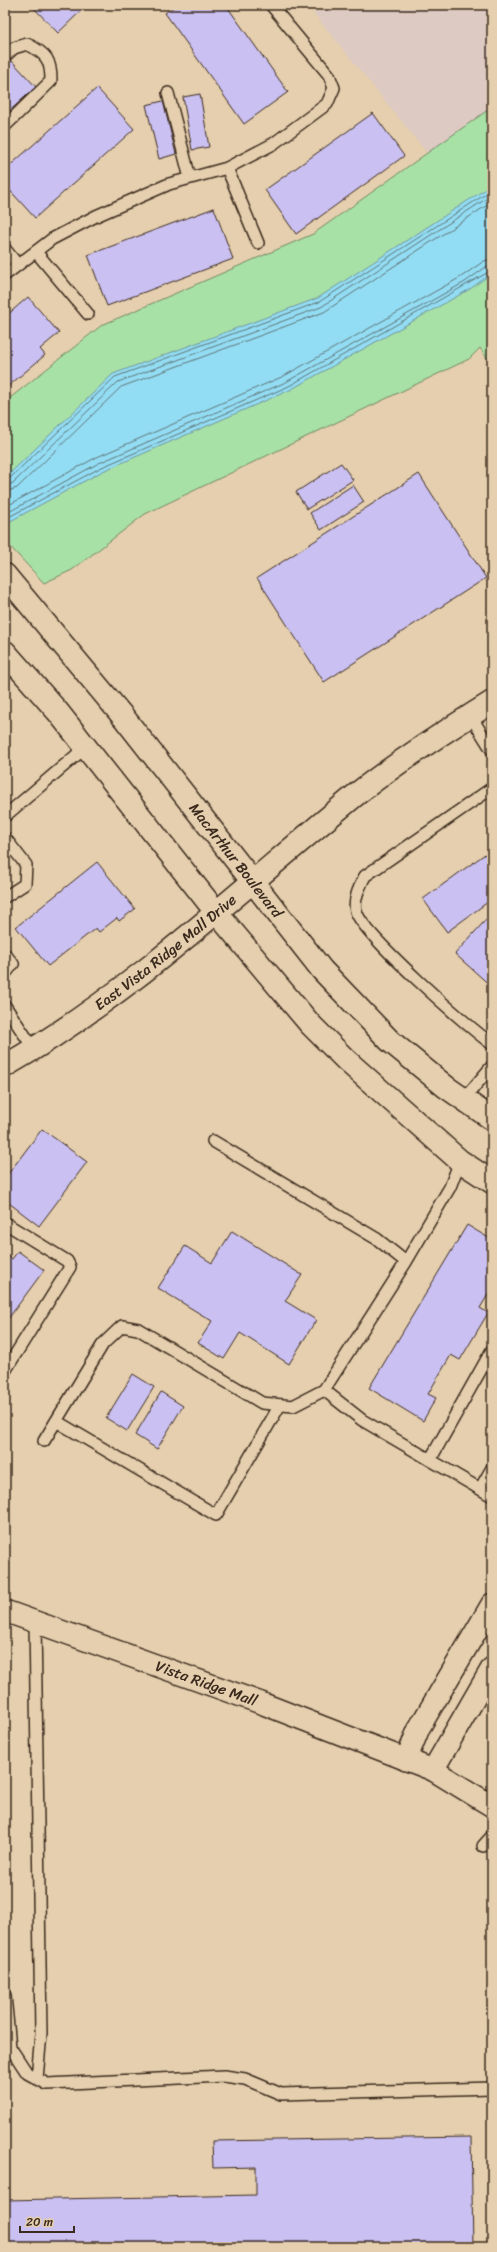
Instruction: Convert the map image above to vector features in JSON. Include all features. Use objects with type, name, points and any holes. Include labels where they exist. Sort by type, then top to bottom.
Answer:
[{"type":"main road","name":"MacArthur Boulevard","points":[[5,575],[62,641],[253,881],[313,960],[354,1005],[390,1041],[492,1119]]},
{"type":"main road","points":[[5,652],[86,747],[216,912],[310,1024],[346,1060],[460,1161],[492,1182]]},
{"type":"main road","name":"East Vista Ridge Mall Drive","points":[[5,1066],[34,1049],[144,970],[359,793],[470,715],[492,702]]},
{"type":"street","points":[[406,1760],[419,1728],[492,1604]]},
{"type":"street","name":"Vista Ridge Mall","points":[[5,1610],[267,1705],[432,1770],[492,1806]]},
{"type":"street","points":[[432,1770],[492,1668]]},
{"type":"lane","points":[[5,275],[17,264],[36,252],[52,239],[96,216],[169,184],[228,168],[273,144],[327,104],[334,88],[328,75],[271,5]]},
{"type":"lane","points":[[5,56],[14,48],[28,44],[40,51],[51,64],[51,81],[5,126]]},
{"type":"lane","points":[[168,93],[190,178]]},
{"type":"lane","points":[[228,168],[258,243]]},
{"type":"lane","points":[[5,249],[17,264]]},
{"type":"lane","points":[[36,252],[88,314]]},
{"type":"lane","points":[[470,715],[492,750]]},
{"type":"lane","points":[[5,816],[86,747]]},
{"type":"lane","points":[[492,788],[366,876],[357,894],[355,910],[370,934],[469,1026],[492,1044]]},
{"type":"lane","points":[[5,838],[26,864],[25,884],[5,898]]},
{"type":"lane","points":[[5,954],[13,964],[5,974]]},
{"type":"lane","points":[[5,1006],[34,1049]]},
{"type":"lane","points":[[464,1099],[492,1066]]},
{"type":"lane","points":[[213,1141],[377,1239],[406,1262]]},
{"type":"lane","points":[[44,1441],[103,1344],[122,1326],[138,1328],[262,1403],[293,1406],[324,1390],[406,1262],[450,1187],[460,1161]]},
{"type":"lane","points":[[5,1223],[67,1261],[70,1267],[5,1371]]},
{"type":"lane","points":[[430,1460],[492,1350]]},
{"type":"lane","points":[[324,1390],[362,1420],[492,1496]]},
{"type":"lane","points":[[56,1421],[216,1515],[280,1405]]},
{"type":"lane","points":[[480,1489],[492,1468]]},
{"type":"lane","points":[[35,1622],[41,2033],[37,2079]]},
{"type":"lane","points":[[483,1846],[492,1836]]},
{"type":"lane","points":[[5,1996],[10,2047],[27,2073],[47,2084],[224,2076],[245,2079],[281,2094],[492,2088]]},
{"type":"shaded area","points":[[307,5],[492,5],[492,107],[428,154]]},
{"type":"green space","points":[[492,107],[492,365],[480,348],[469,359],[145,514],[72,570],[44,583],[5,541],[5,402],[102,325],[313,234]]},
{"type":"water","points":[[492,185],[492,273],[470,289],[290,390],[103,471],[5,524],[5,478],[113,374],[318,298]]},
{"type":"building","points":[[31,5],[87,5],[58,33]]},
{"type":"building","points":[[176,5],[226,5],[288,92],[244,124],[165,13]]},
{"type":"building","points":[[12,61],[36,87],[5,115],[5,67]]},
{"type":"building","points":[[97,88],[134,129],[35,218],[5,185],[5,170]]},
{"type":"building","points":[[200,94],[209,147],[192,150],[183,97]]},
{"type":"building","points":[[163,101],[176,154],[159,159],[146,105]]},
{"type":"building","points":[[373,113],[404,156],[296,234],[265,190]]},
{"type":"building","points":[[214,208],[233,259],[107,306],[88,255]]},
{"type":"building","points":[[28,297],[59,333],[40,349],[45,355],[5,389],[5,317]]},
{"type":"building","points":[[341,463],[353,480],[307,509],[296,492]]},
{"type":"building","points":[[419,474],[486,578],[324,682],[257,578]]},
{"type":"building","points":[[353,485],[364,502],[321,530],[310,513]]},
{"type":"building","points":[[492,849],[492,899],[447,932],[423,899]]},
{"type":"building","points":[[97,862],[135,909],[119,921],[117,918],[99,932],[96,928],[48,966],[16,927]]},
{"type":"building","points":[[492,913],[492,987],[455,954]]},
{"type":"building","points":[[42,1129],[87,1162],[39,1226],[5,1200],[5,1178]]},
{"type":"building","points":[[467,1225],[492,1240],[492,1288],[480,1308],[488,1313],[460,1360],[451,1355],[428,1394],[436,1398],[423,1421],[369,1388]]},
{"type":"building","points":[[232,1231],[302,1275],[285,1301],[316,1320],[289,1364],[240,1333],[224,1359],[198,1343],[212,1321],[158,1288],[185,1246],[212,1263]]},
{"type":"building","points":[[18,1251],[44,1270],[5,1323],[5,1254],[12,1259]]},
{"type":"building","points":[[133,1374],[154,1387],[127,1431],[106,1418]]},
{"type":"building","points":[[161,1392],[183,1406],[157,1449],[135,1435]]},
{"type":"building","points":[[471,2137],[473,2247],[5,2247],[5,2200],[256,2195],[256,2167],[213,2168],[212,2141]]}]
